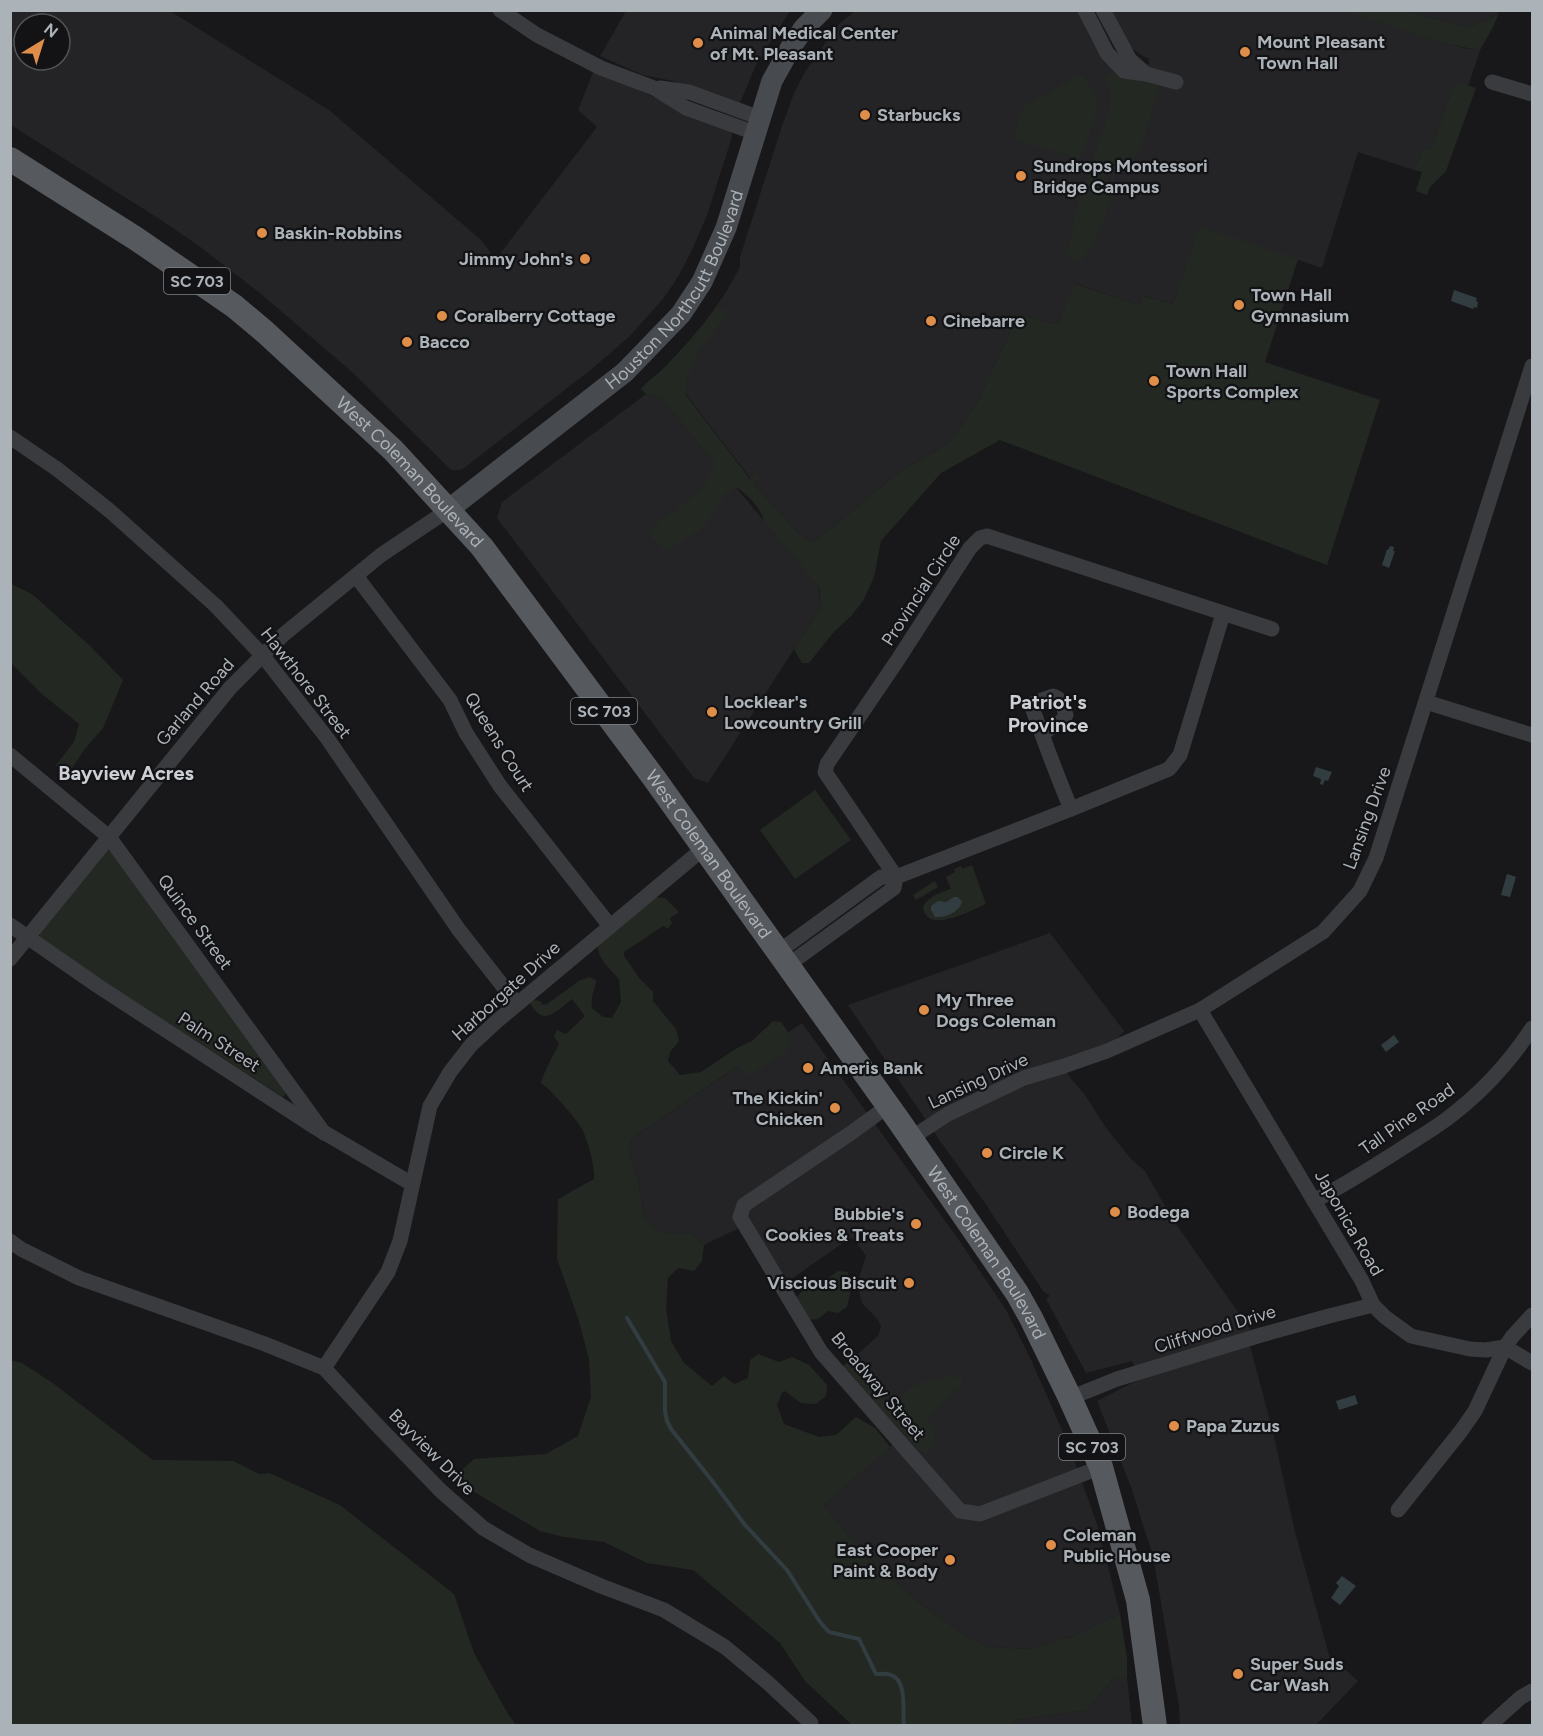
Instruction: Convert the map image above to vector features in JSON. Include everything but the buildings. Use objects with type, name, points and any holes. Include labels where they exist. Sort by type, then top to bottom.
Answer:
[{"type":"main road","name":"West Coleman Boulevard","points":[[10,159],[135,238],[234,306],[393,450],[482,547],[647,768],[888,1106],[1017,1293],[1031,1318],[1101,1467],[1138,1600],[1155,1725]]},
{"type":"street","points":[[500,10],[537,35],[601,68],[654,88],[689,92],[757,126]]},
{"type":"street","name":"Houston Northcutt Boulevard","points":[[448,510],[625,372],[681,314],[702,282],[726,228],[772,81],[804,28],[822,10]]},
{"type":"street","points":[[1085,10],[1107,53],[1124,71],[1176,82]]},
{"type":"street","points":[[1103,10],[1130,60],[1146,74]]},
{"type":"street","points":[[1492,82],[1533,94]]},
{"type":"street","name":"Lansing Drive","points":[[910,1138],[948,1114],[1024,1078],[1107,1051],[1200,1010],[1323,932],[1360,891],[1377,858],[1533,366]]},
{"type":"street","name":"Hawthore Street","points":[[10,437],[57,469],[115,515],[216,606],[263,656],[327,738],[459,930],[517,1004]]},
{"type":"street","name":"Garland Road","points":[[10,959],[230,688],[283,635],[381,555],[448,510]]},
{"type":"street","name":"Provincial Circle","points":[[896,877],[825,772],[827,764],[974,542],[980,538],[987,536],[1272,629]]},
{"type":"street","name":"Queens Court","points":[[356,576],[450,700],[466,733],[500,786],[610,926]]},
{"type":"street","points":[[783,959],[881,877],[896,877],[1169,769],[1180,755],[1223,614]]},
{"type":"street","points":[[1426,702],[1533,735]]},
{"type":"street","points":[[1043,736],[1071,809]]},
{"type":"street","name":"Quince Street","points":[[10,755],[109,837],[324,1133]]},
{"type":"street","name":"Harborgate Drive","points":[[324,1368],[388,1272],[400,1241],[430,1106],[450,1072],[471,1045],[517,1004],[704,848]]},
{"type":"street","name":"Palm Street","points":[[10,924],[98,986],[324,1133],[412,1184]]},
{"type":"street","name":"Japonica Road","points":[[1200,1010],[1362,1281],[1374,1305],[1385,1317],[1411,1335],[1470,1349],[1486,1350],[1505,1347]]},
{"type":"street","name":"Tall Pine Road","points":[[1314,1201],[1380,1163],[1461,1108],[1515,1053],[1533,1028]]},
{"type":"street","name":"Broadway Street","points":[[888,1106],[744,1205],[740,1216],[821,1352],[960,1511],[980,1514],[1101,1467]]},
{"type":"street","name":"Bayview Drive","points":[[10,1241],[21,1249],[80,1278],[265,1344],[324,1368],[441,1491],[483,1528],[529,1556],[664,1610],[725,1647],[811,1723]]},
{"type":"street","name":"Cliffwood Drive","points":[[1070,1398],[1117,1379],[1261,1335],[1374,1305]]},
{"type":"street","points":[[1398,1510],[1475,1411],[1505,1347],[1533,1315]]},
{"type":"street","points":[[1505,1347],[1533,1363]]},
{"type":"street","points":[[1488,1725],[1533,1691]]},
{"type":"shaded area","points":[[10,11],[170,11],[329,110],[480,239],[496,259],[597,127],[578,110],[594,70],[732,132],[707,215],[678,277],[663,299],[629,337],[588,372],[460,470],[451,470],[352,372],[260,293],[161,220],[11,125]]},
{"type":"shaded area","points":[[626,11],[790,11],[756,65],[739,105],[735,106],[673,81],[643,75],[600,56]]},
{"type":"shaded area","points":[[855,11],[1079,11],[1101,56],[1148,68],[1149,59],[1129,46],[1110,11],[1348,11],[1433,39],[1480,50],[1468,86],[1455,82],[1431,149],[1424,147],[1414,170],[1358,152],[1322,268],[1199,226],[1173,304],[1144,296],[1140,305],[1076,284],[1058,325],[1019,314],[975,407],[948,444],[902,470],[818,539],[811,541],[800,535],[754,484],[760,478],[751,479],[685,393],[662,370],[706,321],[740,267],[740,257],[794,93],[805,72],[838,25]]},
{"type":"shaded area","points":[[1348,11],[1405,11],[1466,27],[1486,21],[1499,13],[1480,50],[1430,39]]},
{"type":"shaded area","points":[[1405,11],[1501,11],[1486,21],[1466,27]]},
{"type":"shaded area","points":[[1109,74],[1118,74],[1159,85],[1139,150],[1129,164],[1118,168],[1111,167],[1105,175],[1110,196],[1108,208],[1098,233],[1079,263],[1068,257],[1068,251],[1077,206],[1109,114],[1111,90],[1106,80]]},
{"type":"shaded area","points":[[1078,76],[1082,76],[1087,82],[1097,102],[1094,122],[1080,159],[1017,140],[1015,136],[1023,107]]},
{"type":"shaded area","points":[[1455,82],[1476,88],[1446,171],[1430,187],[1427,195],[1416,191],[1422,172],[1414,170],[1424,147],[1431,149]]},
{"type":"shaded area","name":"Town Hall Sports Complex","points":[[1199,226],[1298,259],[1265,362],[1380,400],[1327,565],[1000,440],[941,473],[881,541],[874,577],[863,601],[809,663],[802,663],[794,649],[821,607],[819,587],[764,521],[756,506],[744,493],[736,487],[724,495],[700,531],[683,539],[669,551],[650,535],[659,521],[677,510],[704,486],[715,463],[661,398],[646,394],[641,389],[679,352],[717,306],[725,311],[726,316],[699,350],[686,379],[685,394],[750,479],[757,474],[760,478],[754,484],[800,535],[811,541],[818,539],[902,470],[948,444],[975,407],[1019,314],[1058,325],[1075,284],[1140,305],[1143,296],[1173,304]]},
{"type":"shaded area","points":[[1454,290],[1477,298],[1477,308],[1473,309],[1451,301]]},
{"type":"shaded area","points":[[646,394],[661,398],[818,585],[821,607],[708,783],[694,778],[497,518],[502,502]]},
{"type":"shaded area","points":[[1390,546],[1394,547],[1393,551],[1395,551],[1389,568],[1382,565]]},
{"type":"shaded area","points":[[11,584],[32,594],[90,646],[123,680],[103,728],[70,771],[64,773],[56,765],[74,742],[79,724],[42,694],[11,663]]},
{"type":"shaded area","points":[[1316,767],[1332,772],[1328,781],[1325,780],[1323,785],[1320,784],[1321,779],[1313,776]]},
{"type":"shaded area","points":[[815,790],[851,840],[795,879],[760,830]]},
{"type":"shaded area","points":[[111,850],[286,1093],[283,1097],[41,941],[39,933],[106,851]]},
{"type":"shaded area","points":[[972,865],[986,904],[960,915],[940,920],[926,915],[923,906],[935,895],[951,889],[946,877],[955,872],[954,869]]},
{"type":"shaded area","points":[[1507,874],[1516,877],[1510,897],[1501,895]]},
{"type":"shaded area","points":[[935,881],[938,887],[916,900],[913,895]]},
{"type":"shaded area","points":[[655,897],[665,898],[679,912],[670,918],[672,923],[668,929],[663,926],[624,952],[624,956],[640,979],[653,992],[653,1001],[676,1029],[679,1041],[670,1052],[668,1061],[680,1075],[701,1072],[737,1048],[752,1041],[773,1021],[781,1022],[792,1038],[786,1052],[747,1076],[738,1066],[632,1138],[628,1151],[637,1176],[645,1220],[660,1232],[689,1233],[704,1245],[702,1261],[694,1271],[678,1268],[668,1278],[666,1308],[671,1341],[684,1363],[712,1386],[724,1376],[734,1384],[748,1378],[750,1360],[758,1354],[779,1362],[792,1357],[809,1365],[827,1385],[826,1396],[816,1404],[801,1403],[785,1391],[782,1393],[777,1405],[784,1424],[819,1437],[836,1435],[856,1417],[875,1428],[890,1447],[824,1505],[861,1551],[922,1605],[969,1638],[989,1647],[1031,1649],[1073,1636],[1120,1614],[1127,1658],[1127,1677],[1114,1677],[1087,1710],[1015,1720],[1012,1725],[852,1725],[805,1681],[780,1643],[693,1570],[647,1563],[604,1542],[564,1537],[540,1531],[461,1484],[460,1472],[474,1459],[546,1454],[578,1436],[591,1397],[589,1359],[578,1318],[557,1259],[558,1199],[594,1179],[591,1154],[579,1124],[541,1083],[559,1043],[554,1037],[557,1030],[566,1034],[585,1016],[572,999],[555,1012],[545,1016],[540,1015],[530,1003],[533,1000],[540,1001],[543,1005],[547,1004],[579,981],[589,977],[596,980],[592,1008],[603,1017],[612,1018],[621,1002],[619,979],[605,964],[599,954],[597,944]]},
{"type":"shaded area","points":[[958,897],[962,902],[958,909],[948,915],[935,917],[931,906],[938,901],[946,902]]},
{"type":"shaded area","points":[[1050,933],[1124,1031],[1107,1051],[1064,1067],[1106,1128],[1132,1160],[1145,1171],[1173,1220],[1260,1343],[1250,1346],[1273,1432],[1295,1532],[1329,1655],[1358,1681],[1316,1725],[1180,1725],[1179,1707],[1153,1556],[1131,1487],[1097,1401],[1140,1380],[1132,1361],[1086,1373],[1046,1299],[1050,1296],[1043,1291],[848,1005]]},
{"type":"shaded area","points":[[802,1023],[961,1243],[1006,1310],[1070,1448],[1097,1524],[1120,1614],[1073,1636],[1031,1649],[989,1647],[969,1638],[922,1605],[861,1551],[824,1505],[893,1444],[835,1374],[878,1336],[881,1327],[878,1320],[862,1303],[857,1284],[866,1256],[854,1239],[850,1238],[777,1289],[741,1227],[704,1245],[689,1233],[660,1232],[645,1220],[637,1176],[628,1151],[632,1138]]},
{"type":"shaded area","points":[[1394,1035],[1399,1042],[1386,1052],[1381,1045]]},
{"type":"shaded area","points":[[838,1271],[848,1272],[850,1294],[847,1307],[838,1313],[828,1311],[818,1319],[807,1320],[797,1297],[803,1290],[823,1282]]},
{"type":"shaded area","points":[[10,1360],[22,1363],[54,1384],[153,1460],[233,1461],[259,1474],[269,1473],[340,1505],[454,1594],[474,1653],[516,1725],[11,1725]]},
{"type":"shaded area","points":[[852,1360],[863,1361],[870,1368],[863,1376],[883,1399],[894,1406],[910,1388],[926,1381],[948,1376],[962,1378],[962,1387],[953,1391],[926,1420],[933,1429],[934,1443],[927,1453],[914,1446],[844,1372],[844,1365]]},
{"type":"shaded area","points":[[1355,1395],[1358,1404],[1339,1410],[1336,1401]]},
{"type":"shaded area","points":[[1342,1576],[1356,1586],[1340,1605],[1331,1598],[1339,1586],[1336,1583]]},
{"type":"shaded area","points":[[1114,1677],[1127,1677],[1132,1725],[1012,1726],[1015,1720],[1087,1710]]},
{"type":"waterway","points":[[627,1318],[665,1382],[665,1411],[671,1429],[745,1525],[787,1570],[820,1622],[829,1632],[859,1639],[876,1674],[889,1674],[896,1678],[902,1690],[904,1726]]},
{"type":"place","name":"Animal Medical Center of Mt. Pleasant","points":[[698,43]]},
{"type":"place","name":"Mount Pleasant Town Hall","points":[[1245,52]]},
{"type":"place","name":"Starbucks","points":[[865,115]]},
{"type":"place","name":"Sundrops Montessori Bridge Campus","points":[[1021,176]]},
{"type":"place","name":"Baskin-Robbins","points":[[262,233]]},
{"type":"place","name":"Jimmy John's","points":[[585,259]]},
{"type":"place","name":"Town Hall Gymnasium","points":[[1239,305]]},
{"type":"place","name":"Coralberry Cottage","points":[[442,316]]},
{"type":"place","name":"Cinebarre","points":[[931,321]]},
{"type":"place","name":"Bacco","points":[[407,342]]},
{"type":"place","name":"Town Hall Sports Complex","points":[[1154,381]]},
{"type":"place","name":"Locklear's Lowcountry Grill","points":[[712,712]]},
{"type":"place","name":"My Three Dogs Coleman","points":[[924,1010]]},
{"type":"place","name":"Ameris Bank","points":[[808,1068]]},
{"type":"place","name":"The Kickin' Chicken","points":[[835,1108]]},
{"type":"place","name":"Circle K","points":[[987,1153]]},
{"type":"place","name":"Bodega","points":[[1115,1212]]},
{"type":"place","name":"Bubbie's Cookies & Treats","points":[[916,1224]]},
{"type":"place","name":"Viscious Biscuit","points":[[909,1283]]},
{"type":"place","name":"Papa Zuzus","points":[[1174,1426]]},
{"type":"place","name":"Coleman Public House","points":[[1051,1545]]},
{"type":"place","name":"East Cooper Paint & Body","points":[[950,1560]]},
{"type":"place","name":"Super Suds Car Wash","points":[[1238,1674]]},
{"type":"district","name":"Patriot's Province","points":[[1048,714]]},
{"type":"district","name":"Bayview Acres","points":[[126,773]]}]
